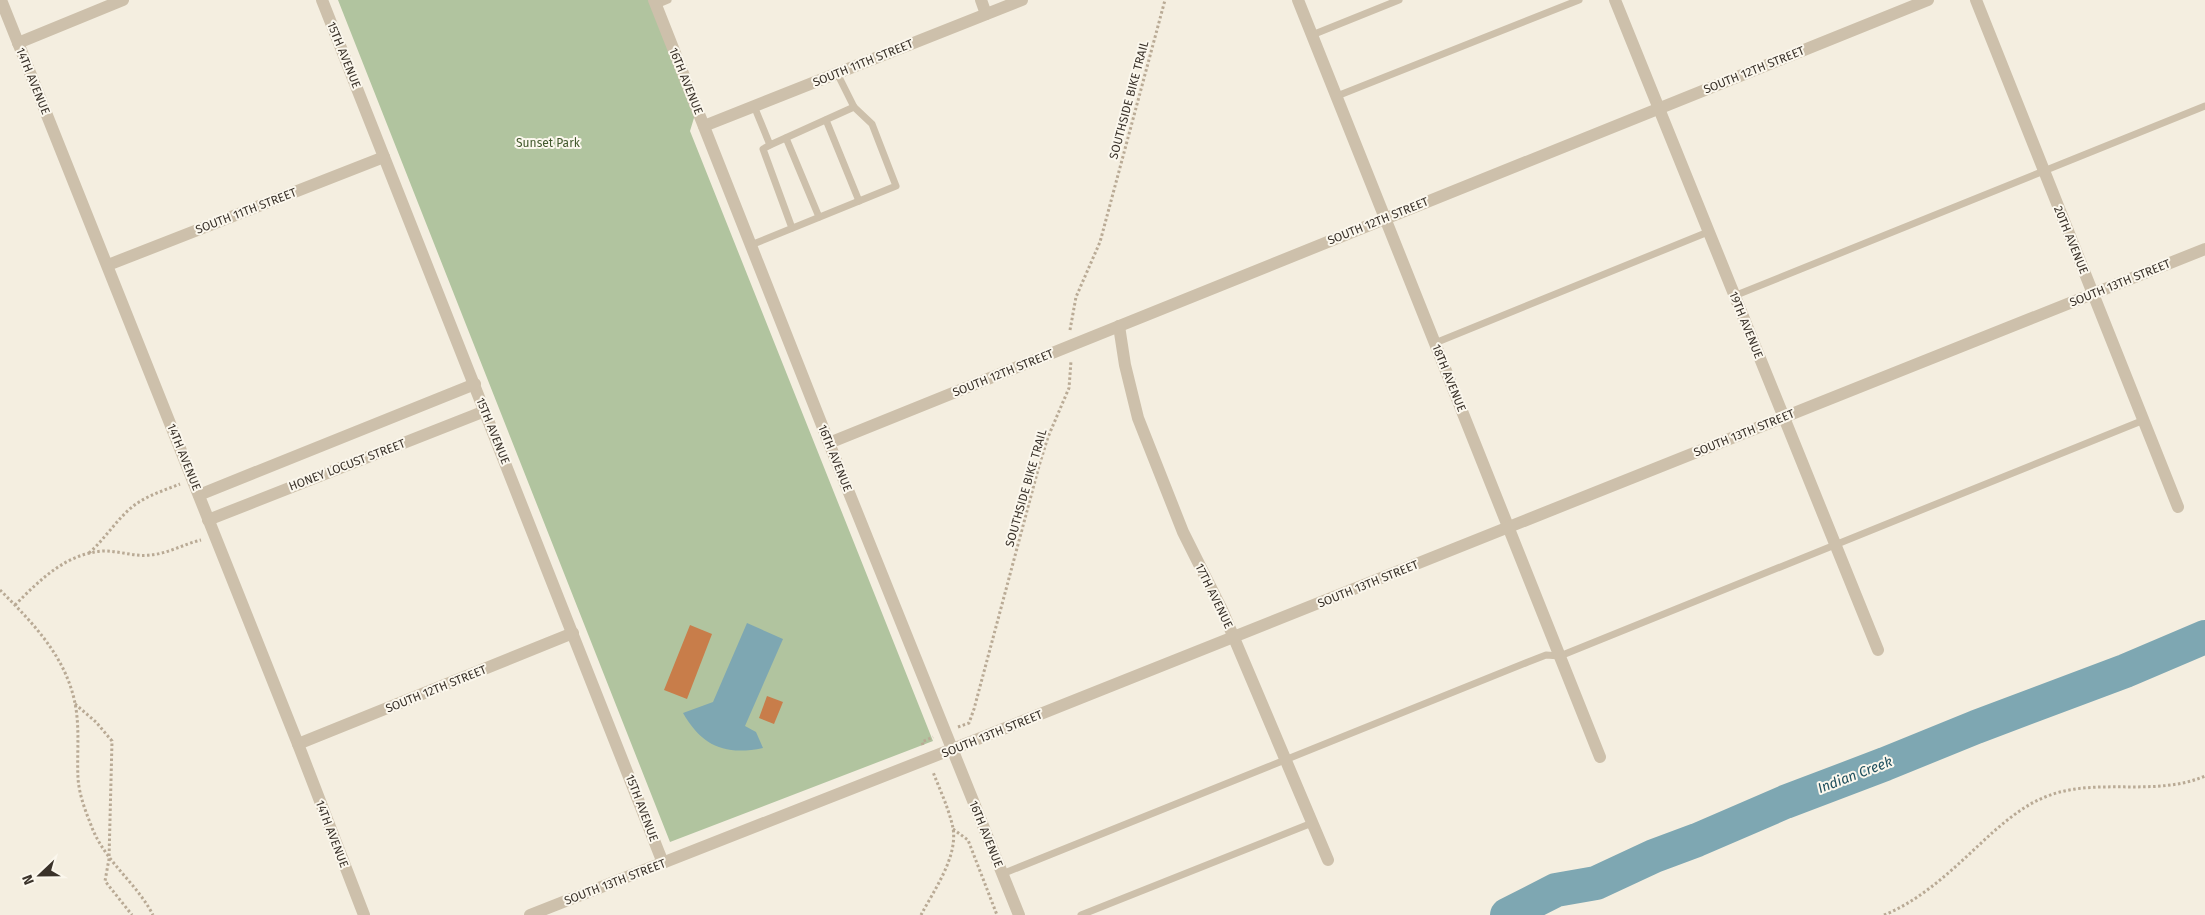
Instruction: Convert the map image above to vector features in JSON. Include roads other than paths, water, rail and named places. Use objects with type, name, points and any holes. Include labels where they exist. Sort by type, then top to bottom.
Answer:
[{"type":"street","name":"14TH AVENUE","points":[[1,0],[108,265],[364,915]]},
{"type":"street","points":[[18,43],[123,0]]},
{"type":"street","name":"15TH AVENUE","points":[[322,0],[663,863]]},
{"type":"street","points":[[981,0],[986,14]]},
{"type":"street","name":"SOUTH 11TH STREET","points":[[704,126],[1022,0]]},
{"type":"street","name":"18TH AVENUE","points":[[1298,0],[1600,757]]},
{"type":"street","name":"19TH AVENUE","points":[[1616,0],[1878,650]]},
{"type":"street","name":"SOUTH 12TH STREET","points":[[829,443],[1928,0]]},
{"type":"street","name":"20TH AVENUE","points":[[1976,0],[2178,507]]},
{"type":"street","name":"16TH AVENUE","points":[[655,2],[829,443],[1019,915]]},
{"type":"street","name":"SOUTH 11TH STREET","points":[[108,265],[384,157]]},
{"type":"street","name":"SOUTH 13TH STREET","points":[[530,915],[952,750],[2205,249]]},
{"type":"street","name":"17TH AVENUE","points":[[1119,326],[1125,365],[1138,418],[1183,532],[1234,637],[1328,860]]},
{"type":"street","points":[[199,495],[475,384]]},
{"type":"street","name":"HONEY LOCUST STREET","points":[[208,520],[485,411]]},
{"type":"street","name":"SOUTH 12TH STREET","points":[[298,744],[573,633]]},
{"type":"lane","points":[[655,2],[668,0]]},
{"type":"lane","points":[[1312,35],[1398,0]]},
{"type":"lane","points":[[1337,96],[1579,0]]},
{"type":"lane","points":[[751,245],[896,186],[872,124],[854,107],[837,73]]},
{"type":"lane","points":[[754,106],[770,145]]},
{"type":"lane","points":[[1734,296],[2205,106]]},
{"type":"lane","points":[[792,228],[763,149],[854,107]]},
{"type":"lane","points":[[826,120],[859,201]]},
{"type":"lane","points":[[786,138],[819,217]]},
{"type":"lane","points":[[1435,343],[1708,232]]},
{"type":"lane","points":[[1002,874],[1528,662],[1546,655],[1560,656],[2144,420]]},
{"type":"lane","points":[[1081,915],[1312,823]]},
{"type":"water","points":[[747,623],[783,639],[745,726],[756,732],[763,748],[737,751],[716,746],[707,741],[698,734],[683,713],[713,702]]},
{"type":"waterway","name":"Indian Creek","points":[[1507,915],[1556,890],[1596,883],[1654,856],[1697,840],[1785,802],[2125,671],[2205,637]]},
{"type":"park label","name":"Sunset Park","points":[[548,143]]}]
